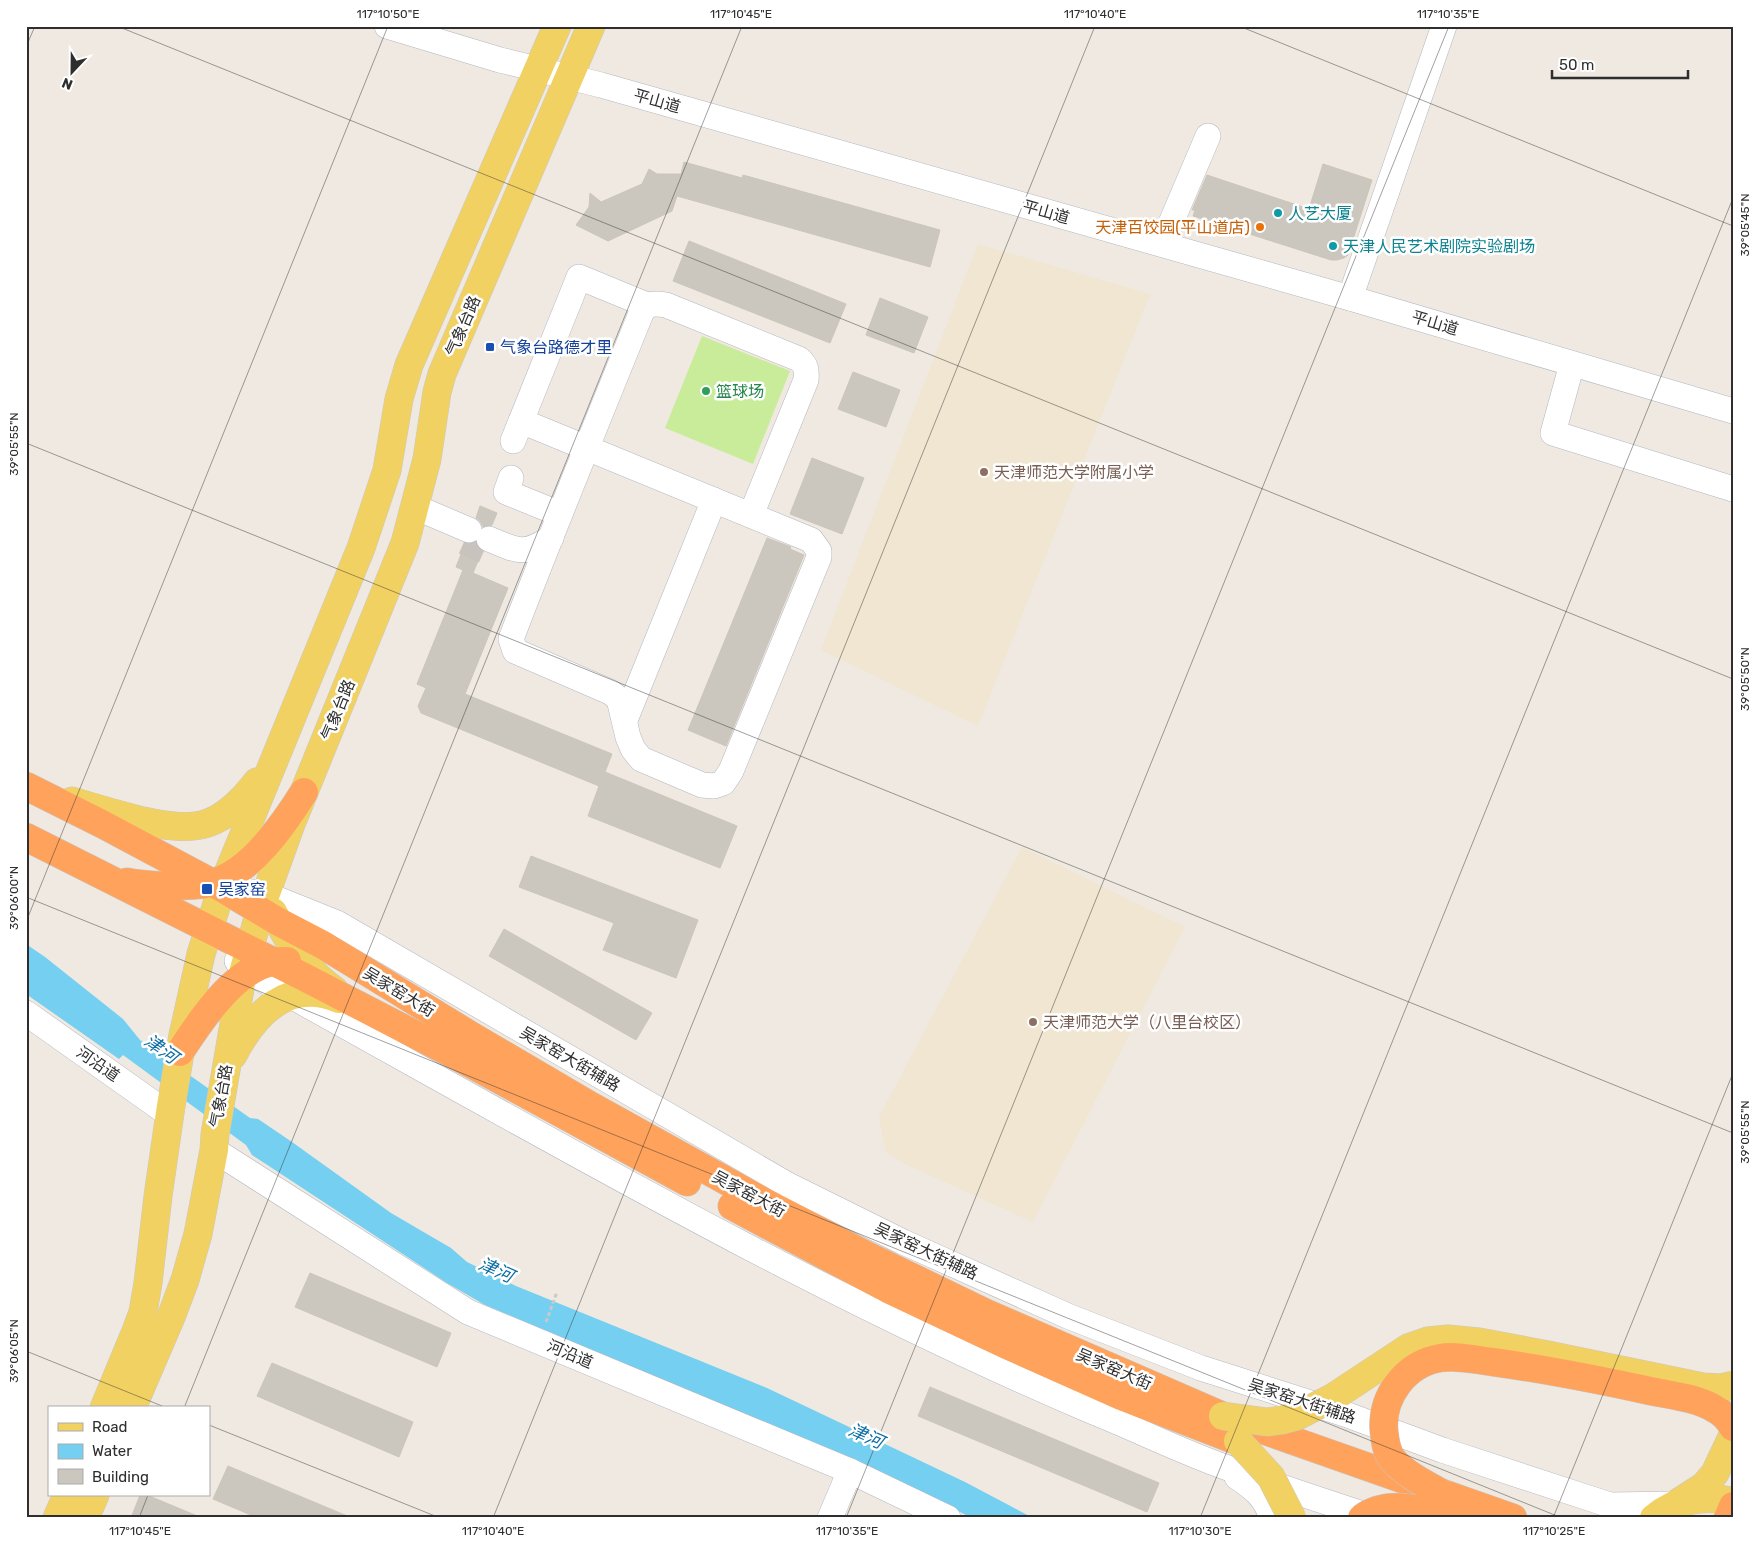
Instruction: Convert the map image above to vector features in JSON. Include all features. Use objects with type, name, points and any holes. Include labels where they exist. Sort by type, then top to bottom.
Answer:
[{"type":"highway","name":"吴家窑大街","points":[[30,788],[267,908],[323,945],[470,1035],[586,1115],[778,1232],[888,1289],[1121,1396],[1238,1441],[1449,1509],[1513,1518]]},
{"type":"highway","points":[[102,875],[149,885],[183,886],[220,883],[262,849],[286,822],[304,792]]},
{"type":"highway","name":"吴家窑大街","points":[[26,837],[208,929],[252,966],[361,1008],[447,1051],[586,1115],[768,1204],[864,1254],[995,1317],[1223,1416],[1449,1509]]},
{"type":"highway","points":[[180,1052],[206,1014],[252,966],[307,963],[340,977],[409,1014],[470,1035]]},
{"type":"highway","points":[[1449,1509],[1392,1459],[1385,1444],[1383,1422],[1389,1396],[1397,1383],[1423,1363],[1441,1358],[1456,1358],[1520,1366],[1684,1398],[1715,1408],[1726,1417],[1733,1428]]},
{"type":"highway","points":[[1362,1518],[1370,1512],[1400,1506],[1449,1509]]},
{"type":"main road","name":"气象台路","points":[[105,1406],[143,1312],[170,1110],[180,1052],[201,954],[220,883],[361,548],[387,470],[399,399],[409,365],[557,26]]},
{"type":"main road","name":"气象台路","points":[[133,1406],[171,1317],[185,1280],[198,1234],[226,1067],[267,908],[304,792],[405,543],[427,459],[437,392],[442,374],[591,26]]},
{"type":"main road","points":[[30,788],[136,819],[170,827],[187,828],[212,821],[235,808],[272,763]]},
{"type":"main road","points":[[272,763],[264,811],[262,849],[267,908],[307,963],[329,986],[361,1008]]},
{"type":"main road","points":[[226,1067],[242,1039],[258,1017],[278,1002],[291,996],[315,991],[361,1008]]},
{"type":"main road","points":[[1223,1416],[1267,1422],[1298,1416],[1332,1398],[1408,1348],[1428,1341],[1448,1339],[1479,1342],[1538,1353],[1703,1388],[1721,1388],[1733,1385]]},
{"type":"main road","points":[[1665,1511],[1704,1486],[1715,1473],[1733,1435]]},
{"type":"main road","points":[[1238,1441],[1271,1477],[1292,1518]]},
{"type":"main road","points":[[57,1518],[67,1496]]},
{"type":"main road","points":[[85,1518],[95,1496]]},
{"type":"main road","points":[[1665,1511],[1701,1498],[1724,1499],[1732,1508]]},
{"type":"street","name":"平山道","points":[[387,26],[1162,244],[1733,411]]},
{"type":"street","points":[[1350,298],[1444,26]]},
{"type":"street","points":[[1162,244],[1208,136]]},
{"type":"street","points":[[647,305],[642,311],[587,447],[560,514],[511,639],[516,651],[610,692],[619,699],[628,737],[633,749],[641,758],[702,785],[714,786],[723,783],[731,771],[819,557],[819,551],[811,540],[587,447],[517,431],[578,276],[647,305],[666,305],[799,359],[804,364],[807,371],[806,380],[751,515]]},
{"type":"street","points":[[1572,364],[1553,433],[1733,489]]},
{"type":"street","points":[[511,478],[506,492],[560,514]]},
{"type":"street","points":[[625,720],[714,500]]},
{"type":"street","points":[[414,514],[477,540],[514,550],[536,548],[551,538]]},
{"type":"street","points":[[477,540],[522,570],[527,579],[529,593]]},
{"type":"street","name":"吴家窑大街辅路","points":[[267,908],[337,923],[788,1185],[902,1242],[1070,1317],[1201,1368],[1345,1414],[1608,1512],[1665,1511]]},
{"type":"street","points":[[252,966],[291,996],[611,1174],[835,1292],[929,1338],[1047,1392],[1223,1466],[1374,1518]]},
{"type":"street","name":"河沿道","points":[[26,1013],[170,1110]]},
{"type":"street","name":"河沿道","points":[[214,1142],[468,1312],[850,1471],[948,1518]]},
{"type":"street","points":[[1223,1466],[1250,1485],[1267,1503],[1272,1518]]},
{"type":"street","points":[[830,1518],[850,1471]]},
{"type":"path","points":[[538,1341],[557,1292]]},
{"type":"shaded area","name":"天津师范大学附属小学","points":[[978,244],[1150,294],[978,726],[821,650]]},
{"type":"shaded area","name":"天津师范大学（八里台校区）","points":[[1022,847],[1185,927],[1033,1222],[905,1164],[885,1151],[879,1117]]},
{"type":"green space","points":[[702,336],[790,371],[753,464],[665,428]]},
{"type":"water","name":"津河","points":[[26,944],[123,1019],[140,1040],[250,1118],[258,1119],[391,1213],[451,1248],[467,1262],[516,1286],[767,1388],[965,1482],[1033,1518],[972,1518],[877,1471],[485,1305],[447,1283],[252,1155],[246,1145],[123,1055],[119,1059],[26,994]]},
{"type":"building","points":[[684,162],[742,178],[743,175],[940,230],[930,267],[677,196],[672,211],[608,241],[576,225],[589,207],[590,193],[601,202],[642,184],[649,169],[657,174],[681,174]]},
{"type":"building","name":"人艺大厦","points":[[1323,164],[1372,180],[1348,255],[1344,258],[1331,260],[1193,216],[1195,210],[1192,210],[1207,175],[1309,209]]},
{"type":"building","points":[[689,241],[846,304],[830,343],[673,281]]},
{"type":"building","points":[[880,298],[928,317],[914,353],[866,335]]},
{"type":"building","points":[[853,372],[900,390],[886,427],[838,409]]},
{"type":"building","points":[[812,458],[864,478],[842,534],[790,514]]},
{"type":"building","points":[[480,506],[497,513],[492,525],[483,527],[476,518]]},
{"type":"building","points":[[767,538],[791,547],[790,549],[804,555],[726,746],[688,730]]},
{"type":"building","points":[[475,542],[482,551],[473,573],[508,588],[465,694],[612,754],[605,772],[737,826],[720,868],[588,816],[599,786],[421,713],[418,706],[426,688],[417,684],[463,570],[456,567],[465,544]]},
{"type":"building","points":[[531,856],[698,920],[676,978],[603,950],[614,923],[519,887]]},
{"type":"building","points":[[504,929],[652,1013],[636,1040],[489,956]]},
{"type":"building","points":[[310,1273],[451,1333],[437,1367],[295,1307]]},
{"type":"building","points":[[272,1363],[413,1422],[399,1457],[257,1396]]},
{"type":"building","points":[[930,1387],[1159,1483],[1147,1512],[918,1416]]},
{"type":"building","points":[[228,1466],[352,1518],[258,1518],[213,1499]]},
{"type":"building","points":[[140,1496],[149,1496],[202,1518],[131,1518]]},
{"type":"tunnel","points":[[464,542],[484,551]]},
{"type":"place","name":"人艺大厦","points":[[1278,213]]},
{"type":"place","name":"天津百饺园(平山道店)","points":[[1260,227]]},
{"type":"place","name":"天津人民艺术剧院实验剧场","points":[[1333,246]]},
{"type":"place","name":"气象台路德才里","points":[[490,347]]},
{"type":"place","name":"篮球场","points":[[706,391]]},
{"type":"place","name":"天津师范大学附属小学","points":[[984,472]]},
{"type":"place","name":"吴家窑","points":[[207,889]]},
{"type":"place","name":"天津师范大学（八里台校区）","points":[[1033,1022]]}]
